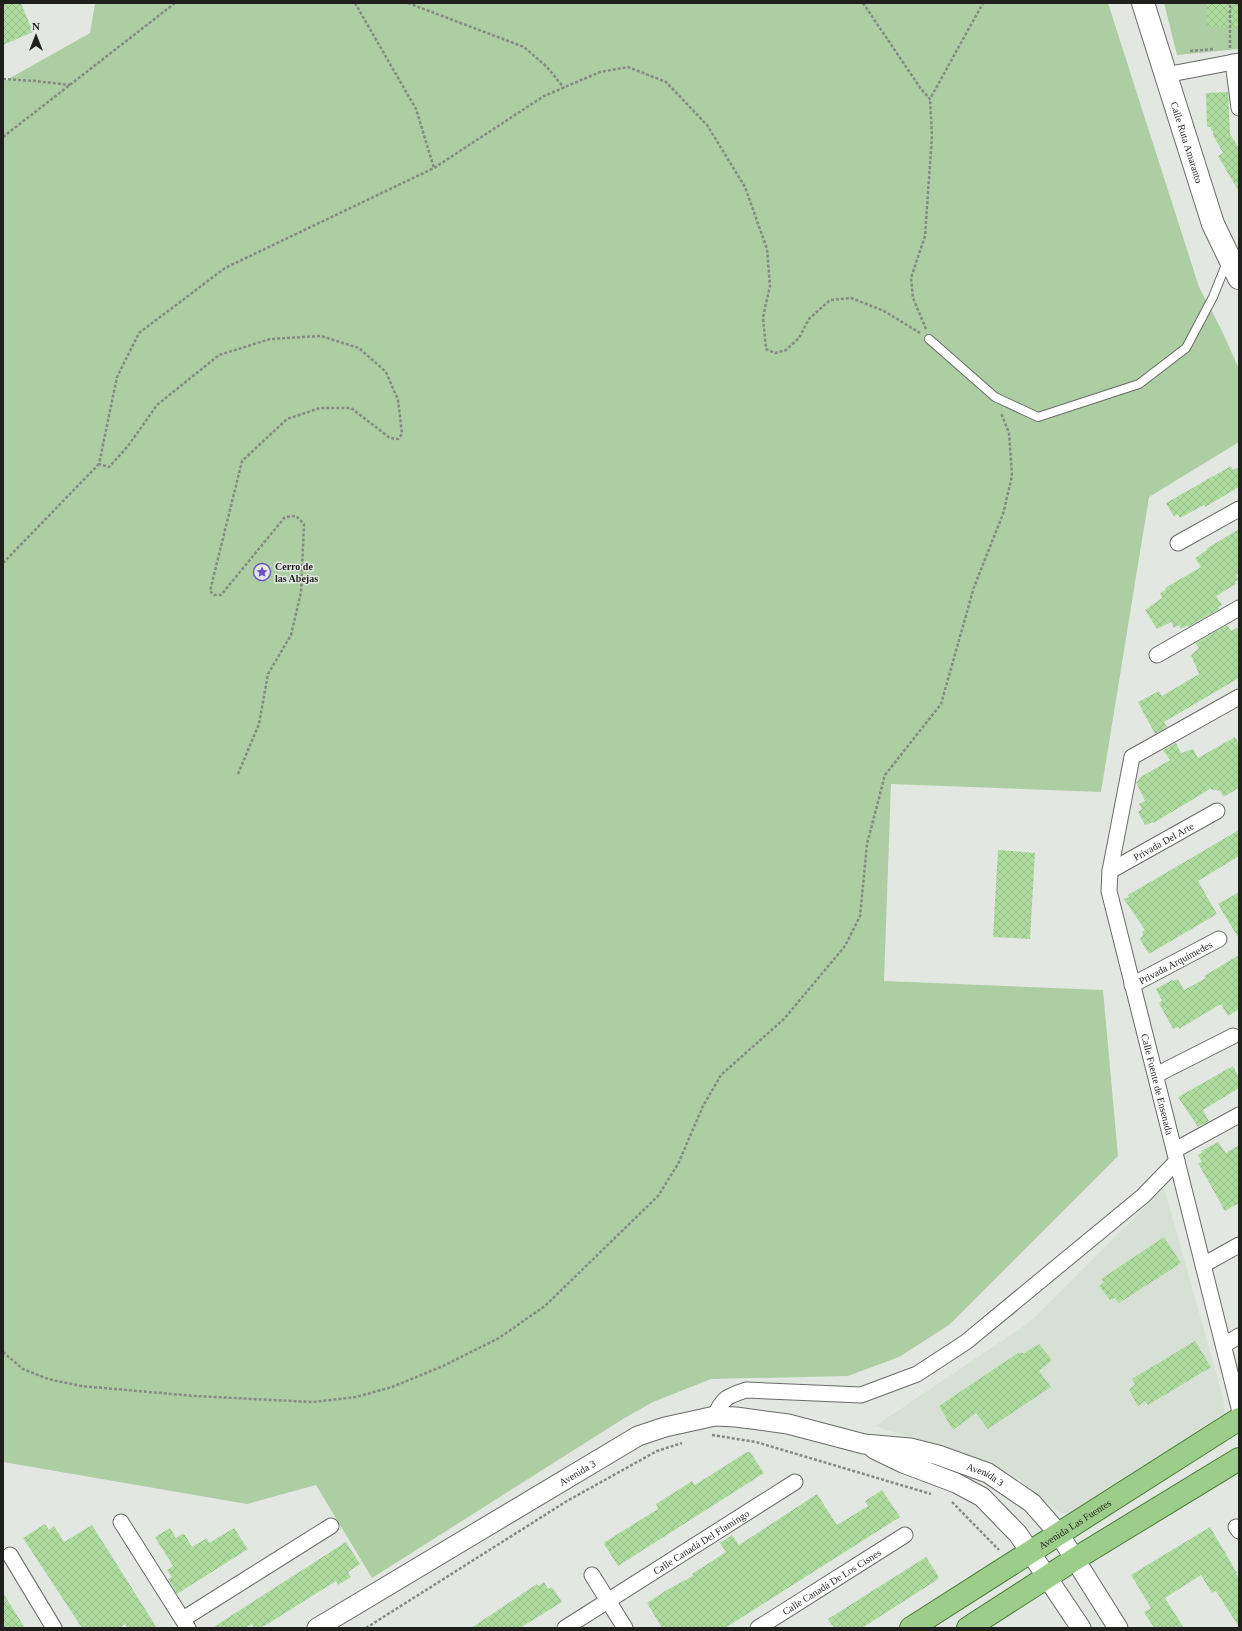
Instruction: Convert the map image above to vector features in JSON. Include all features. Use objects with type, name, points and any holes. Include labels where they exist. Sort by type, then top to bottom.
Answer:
[{"type":"main road","name":"Calle Ruta Amaranto","points":[[1143,3],[1213,224],[1239,278]]},
{"type":"main road","name":"Avenida Las Fuentes","points":[[911,1628],[1031,1553],[1239,1419]]},
{"type":"main road","points":[[968,1628],[1075,1559],[1239,1459]]},
{"type":"street","points":[[1165,75],[1236,61],[1239,108]]},
{"type":"street","points":[[1178,543],[1239,509]]},
{"type":"street","points":[[1157,655],[1239,608]]},
{"type":"street","name":"Calle Fuente de Ensenada","points":[[1239,697],[1132,757],[1110,871],[1109,891],[1239,1408]]},
{"type":"street","name":"Privada Del Arte","points":[[1110,871],[1217,811]]},
{"type":"street","name":"Privada Arquímedes","points":[[1132,985],[1219,939]]},
{"type":"street","points":[[1156,1075],[1233,1036]]},
{"type":"street","points":[[716,1416],[719,1405],[729,1395],[746,1390],[861,1395],[916,1374],[966,1342],[1143,1196],[1176,1155],[1239,1115]]},
{"type":"street","points":[[1204,1265],[1239,1245]]},
{"type":"street","points":[[1224,1345],[1239,1336]]},
{"type":"street","name":"Avenida 3","points":[[317,1628],[638,1436],[665,1427],[716,1416],[736,1416],[788,1424],[864,1444],[910,1448],[938,1455],[988,1473],[1032,1503],[1059,1534],[1118,1628]]},
{"type":"street","name":"Avenida 3","points":[[864,1444],[902,1463],[963,1487],[982,1497],[1018,1534],[1081,1628]]},
{"type":"street","points":[[963,1487],[972,1467]]},
{"type":"street","name":"Calle Canadá Del Flamingo","points":[[565,1628],[795,1482]]},
{"type":"street","points":[[121,1522],[185,1624],[331,1526]]},
{"type":"street","name":"Calle Canadá De Los Cisnes","points":[[758,1628],[906,1535]]},
{"type":"street","points":[[10,1555],[54,1628]]},
{"type":"street","points":[[592,1575],[625,1628]]},
{"type":"lane","points":[[929,339],[995,398],[1038,417],[1139,384],[1186,348],[1213,297],[1229,257]]},
{"type":"path","points":[[3,138],[175,3]]},
{"type":"path","points":[[355,3],[416,109],[434,168]]},
{"type":"path","points":[[408,3],[524,46],[547,66],[564,88]]},
{"type":"path","points":[[863,3],[917,83],[930,99]]},
{"type":"path","points":[[929,339],[913,298],[911,278],[925,236],[932,136],[930,99],[983,3]]},
{"type":"path","points":[[1230,3],[1230,50],[1236,61]]},
{"type":"path","points":[[3,563],[99,464],[117,377],[139,333],[225,268],[434,168],[544,96],[600,72],[628,67],[666,82],[707,125],[745,187],[767,249],[770,286],[763,317],[766,348],[775,353],[786,350],[799,338],[809,319],[830,300],[851,298],[884,312],[929,339]]},
{"type":"path","points":[[3,79],[70,85]]},
{"type":"path","points":[[99,464],[109,467],[128,446],[157,405],[219,355],[270,339],[321,336],[359,348],[386,372],[398,400],[402,434],[398,439],[390,438],[351,408],[320,408],[287,419],[242,461],[210,590],[214,595],[221,595],[285,517],[296,516],[304,524],[301,592],[291,635],[268,674],[259,724],[238,774]]},
{"type":"path","points":[[3,1352],[23,1369],[48,1380],[81,1386],[195,1396],[312,1402],[356,1397],[392,1387],[435,1369],[499,1338],[545,1306],[658,1196],[678,1164],[703,1106],[721,1075],[784,1019],[845,946],[860,916],[867,844],[885,775],[941,704],[974,587],[1003,514],[1012,476],[1009,433],[995,398]]},
{"type":"shaded area","points":[[1164,1188],[1223,1397],[1225,1415],[1219,1423],[1071,1513],[1061,1513],[1016,1477],[971,1457],[875,1426],[1030,1322]]},
{"type":"green space","points":[[95,3],[1108,3],[1199,287],[1222,331],[1239,369],[1239,442],[1149,497],[1101,792],[891,784],[884,981],[1103,990],[1118,1156],[949,1325],[899,1357],[848,1376],[711,1379],[653,1402],[623,1419],[372,1578],[316,1485],[247,1504],[3,1462],[3,82],[90,33]]},
{"type":"green space","points":[[1164,3],[1239,3],[1239,49],[1177,55]]},
{"type":"building","points":[[3,3],[21,3],[33,32],[3,45]]},
{"type":"building","points":[[1207,3],[1239,3],[1239,28],[1206,26]]},
{"type":"building","points":[[1228,92],[1230,134],[1239,148],[1239,192],[1218,156],[1223,153],[1213,135],[1213,131],[1211,131],[1211,127],[1207,127],[1206,93]]},
{"type":"building","points":[[1231,466],[1233,470],[1239,467],[1239,487],[1205,507],[1204,505],[1180,518],[1178,514],[1174,517],[1166,503]]},
{"type":"building","points":[[1239,529],[1239,573],[1236,576],[1239,579],[1235,582],[1236,584],[1216,596],[1222,605],[1218,607],[1219,609],[1188,627],[1187,625],[1181,629],[1179,625],[1174,628],[1171,622],[1157,629],[1145,610],[1162,598],[1160,593],[1166,590],[1165,588],[1201,567],[1195,558],[1207,550],[1206,549]]},
{"type":"building","points":[[1227,625],[1231,631],[1239,627],[1239,678],[1164,722],[1167,727],[1155,734],[1138,702],[1159,691],[1162,696],[1199,674],[1191,655],[1199,648],[1196,643]]},
{"type":"building","points":[[1235,737],[1239,745],[1239,788],[1223,797],[1221,791],[1210,789],[1155,822],[1145,825],[1138,812],[1142,809],[1139,804],[1145,801],[1136,782],[1140,779],[1139,778],[1170,760],[1163,750],[1176,743],[1181,753],[1193,749],[1198,758]]},
{"type":"building","points":[[1239,830],[1239,856],[1198,881],[1217,914],[1149,954],[1140,939],[1143,935],[1142,932],[1145,930],[1124,899],[1129,897],[1128,895]]},
{"type":"building","points":[[998,850],[1035,853],[1030,939],[993,937]]},
{"type":"building","points":[[1239,892],[1239,939],[1218,904]]},
{"type":"building","points":[[1239,955],[1239,1009],[1228,1016],[1221,1004],[1179,1029],[1178,1027],[1173,1029],[1159,1003],[1162,1001],[1156,989],[1172,980],[1178,979],[1184,990],[1206,978],[1204,976]]},
{"type":"building","points":[[1233,1066],[1239,1078],[1239,1088],[1203,1110],[1209,1121],[1198,1127],[1178,1097]]},
{"type":"building","points":[[1218,1142],[1226,1153],[1239,1145],[1239,1203],[1225,1211],[1198,1163],[1202,1162],[1198,1155],[1203,1152],[1201,1151]]},
{"type":"building","points":[[1164,1237],[1181,1263],[1119,1303],[1115,1298],[1110,1300],[1099,1286],[1104,1282],[1101,1279]]},
{"type":"building","points":[[1195,1341],[1211,1367],[1148,1405],[1145,1401],[1138,1406],[1129,1390],[1135,1384],[1132,1379]]},
{"type":"building","points":[[1039,1344],[1052,1360],[1039,1371],[1051,1387],[988,1429],[976,1413],[953,1430],[939,1406],[1018,1353],[1024,1353]]},
{"type":"building","points":[[747,1452],[750,1452],[764,1473],[618,1566],[604,1544],[605,1542],[658,1509],[656,1504],[692,1481],[695,1485]]},
{"type":"building","points":[[882,1490],[900,1517],[725,1628],[662,1628],[647,1603],[665,1591],[693,1576],[692,1574],[726,1552],[720,1543],[732,1535],[739,1545],[817,1494],[837,1525],[868,1506],[865,1501]]},
{"type":"building","points":[[45,1524],[49,1530],[54,1526],[64,1542],[92,1525],[157,1628],[127,1628],[125,1624],[120,1628],[82,1628],[23,1538]]},
{"type":"building","points":[[1210,1527],[1239,1579],[1239,1627],[1216,1591],[1212,1593],[1201,1575],[1165,1598],[1184,1628],[1154,1628],[1144,1612],[1151,1608],[1131,1575]]},
{"type":"building","points":[[170,1528],[176,1538],[182,1534],[185,1535],[192,1547],[207,1538],[209,1543],[234,1528],[248,1549],[177,1594],[168,1579],[172,1577],[167,1570],[173,1566],[155,1537]]},
{"type":"building","points":[[346,1542],[360,1564],[348,1572],[351,1577],[338,1585],[336,1581],[266,1625],[258,1628],[254,1628],[252,1624],[245,1628],[212,1628]]},
{"type":"building","points":[[926,1557],[939,1577],[937,1580],[862,1628],[834,1628],[828,1619]]},
{"type":"building","points":[[544,1582],[548,1589],[552,1587],[562,1602],[520,1628],[471,1628],[537,1584],[538,1586]]},
{"type":"building","points":[[3,1593],[13,1609],[25,1628],[3,1628]]},
{"type":"place","name":"Cerro de las Abejas","points":[[262,572]]}]
